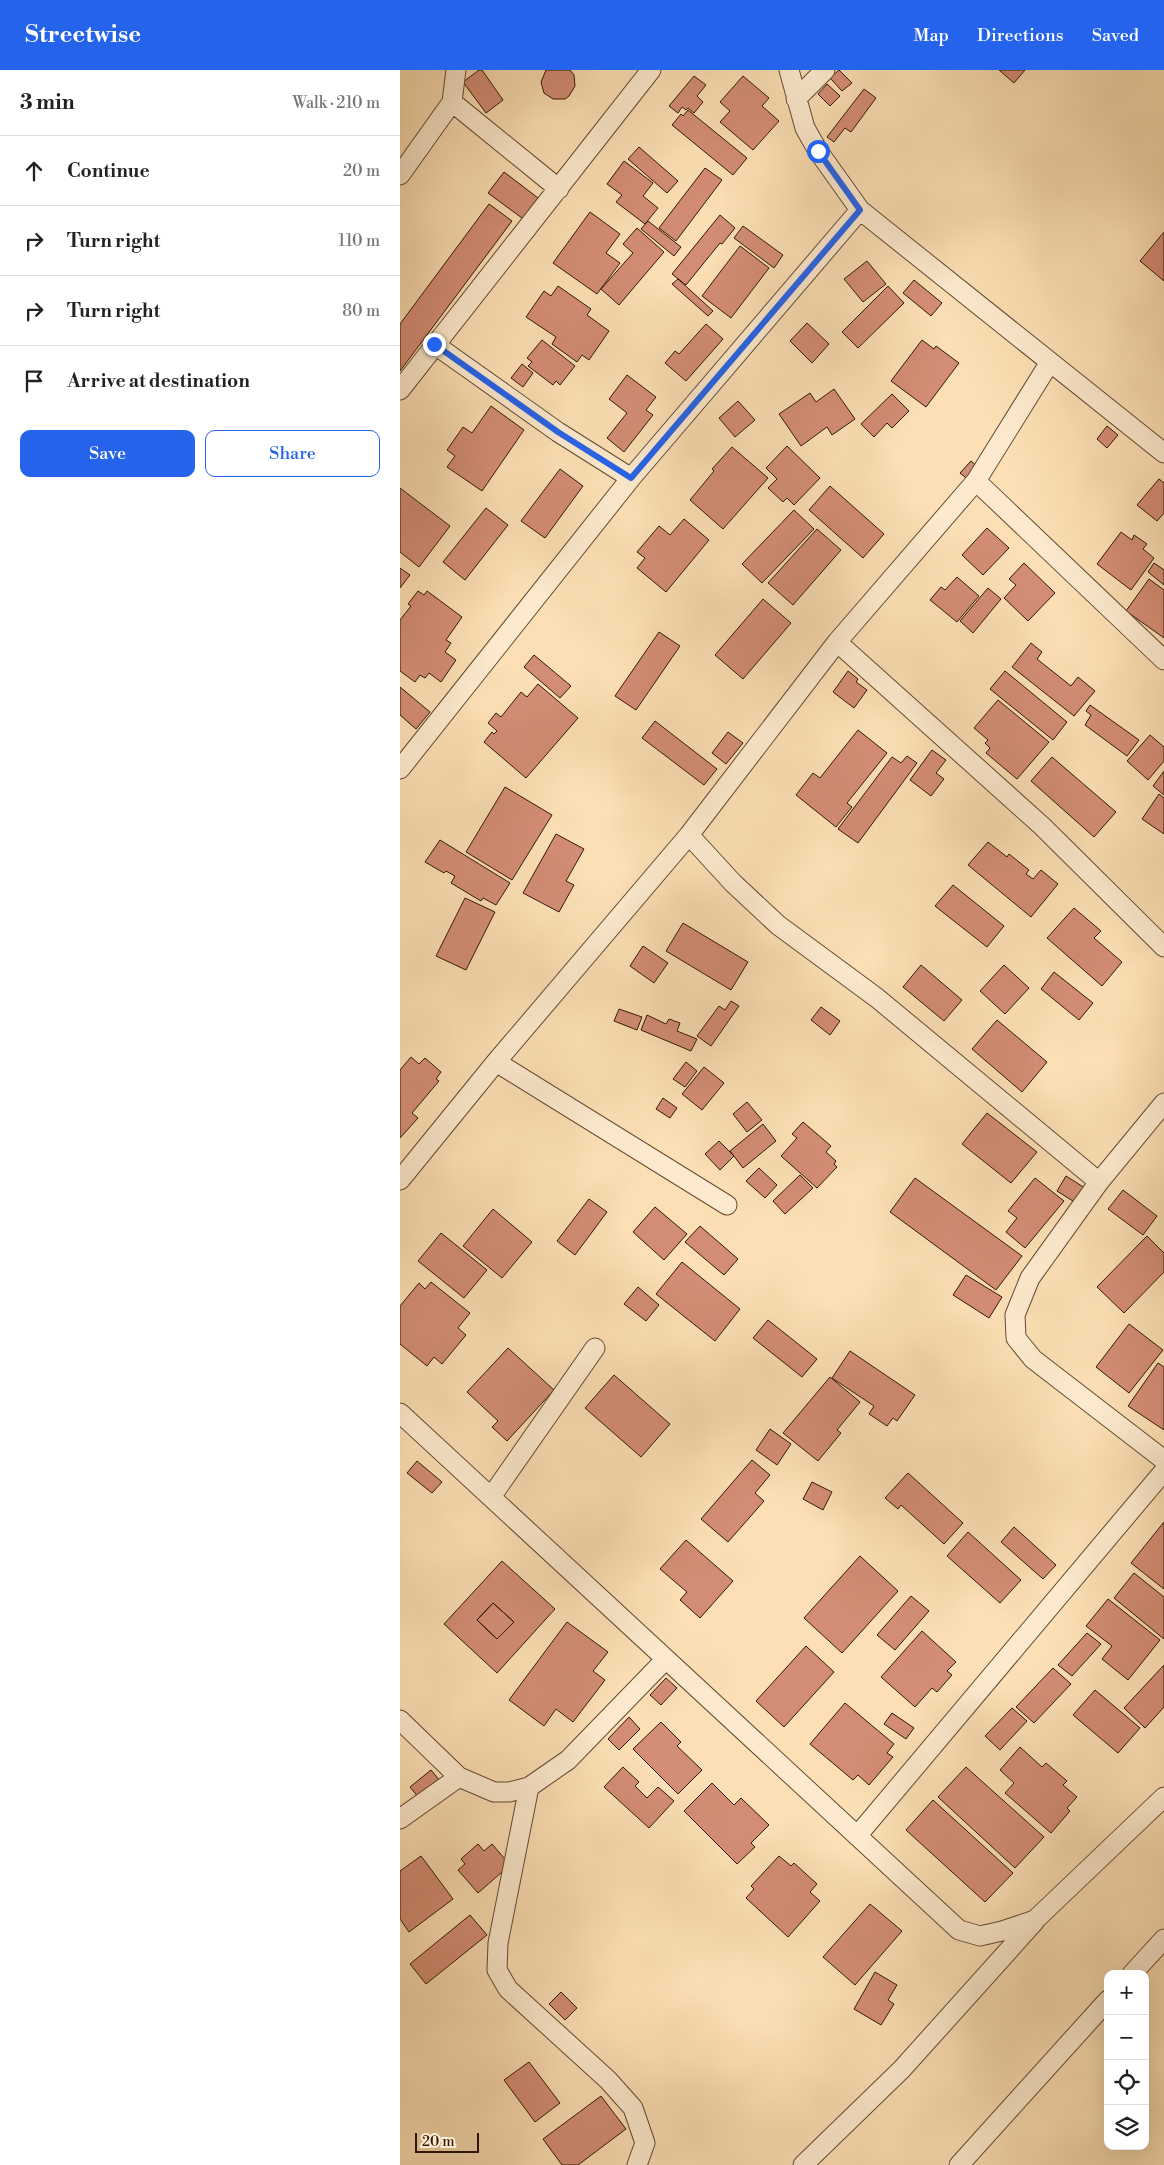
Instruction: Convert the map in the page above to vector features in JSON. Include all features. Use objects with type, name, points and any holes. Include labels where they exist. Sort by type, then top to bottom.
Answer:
[{"type":"street","points":[[400,175],[452,102],[456,70]]},
{"type":"street","points":[[400,390],[434,344],[559,189],[651,70]]},
{"type":"street","points":[[789,70],[805,128],[818,151],[860,210],[1164,453]]},
{"type":"street","points":[[796,99],[825,70]]},
{"type":"street","points":[[452,102],[559,189]]},
{"type":"street","points":[[400,768],[631,478],[860,210]]},
{"type":"street","points":[[434,344],[558,432],[631,478]]},
{"type":"street","points":[[400,1180],[496,1062],[689,836],[837,642],[976,480],[1050,362]]},
{"type":"street","points":[[976,480],[1163,657]]},
{"type":"street","points":[[837,642],[1042,826],[1164,947]]},
{"type":"street","points":[[689,836],[733,883],[778,925],[877,998],[1099,1182]]},
{"type":"street","points":[[496,1062],[727,1205]]},
{"type":"street","points":[[1164,1103],[1099,1182],[1030,1278],[1015,1315],[1016,1338],[1033,1359],[1052,1376],[1164,1460]]},
{"type":"street","points":[[490,1497],[595,1348]]},
{"type":"street","points":[[400,1413],[959,1930],[980,1936],[1035,1920]]},
{"type":"street","points":[[857,1836],[1164,1471]]},
{"type":"street","points":[[400,1720],[459,1777],[494,1792],[509,1792],[529,1787],[568,1760],[666,1659]]},
{"type":"street","points":[[400,1818],[459,1777]]},
{"type":"street","points":[[529,1787],[498,1943],[497,1970],[508,1989],[608,2080],[633,2108],[645,2143],[636,2165]]},
{"type":"street","points":[[803,2165],[902,2069],[1035,1920],[1163,1799]]},
{"type":"street","points":[[1136,1970],[1164,1939]]},
{"type":"street","points":[[959,2165],[1104,2004]]},
{"type":"building","points":[[479,70],[482,70],[503,100],[486,113],[463,82]]},
{"type":"building","points":[[546,70],[570,70],[574,75],[575,86],[569,96],[565,99],[553,99],[544,93],[541,82]]},
{"type":"building","points":[[839,70],[852,83],[842,91],[830,78]]},
{"type":"building","points":[[999,70],[1025,70],[1014,83]]},
{"type":"building","points":[[694,76],[706,85],[697,96],[703,102],[694,113],[688,108],[686,110],[682,107],[678,113],[669,106]]},
{"type":"building","points":[[743,76],[769,98],[762,106],[779,121],[753,150],[720,122],[730,111],[720,102]]},
{"type":"building","points":[[827,84],[840,96],[830,106],[818,94]]},
{"type":"building","points":[[864,89],[876,98],[851,132],[845,128],[834,142],[827,137]]},
{"type":"building","points":[[688,110],[747,158],[733,175],[672,125],[681,114],[683,116]]},
{"type":"building","points":[[639,147],[678,181],[667,193],[628,159]]},
{"type":"building","points":[[624,161],[653,183],[643,196],[658,208],[645,224],[616,202],[622,195],[607,184]]},
{"type":"building","points":[[705,168],[722,180],[676,241],[659,228]]},
{"type":"building","points":[[504,172],[542,201],[526,221],[488,193]]},
{"type":"building","points":[[489,204],[512,221],[400,371],[400,324]]},
{"type":"building","points":[[590,212],[620,234],[606,253],[620,263],[597,294],[553,263]]},
{"type":"building","points":[[720,215],[735,228],[722,244],[720,243],[686,285],[672,274]]},
{"type":"building","points":[[648,221],[681,247],[674,256],[641,229]]},
{"type":"building","points":[[743,226],[783,255],[774,268],[734,238]]},
{"type":"building","points":[[637,228],[664,252],[619,305],[601,289],[633,253],[623,244]]},
{"type":"building","points":[[1164,232],[1164,281],[1140,261]]},
{"type":"building","points":[[740,246],[769,268],[731,318],[702,296]]},
{"type":"building","points":[[867,261],[886,284],[863,302],[844,279]]},
{"type":"building","points":[[678,279],[713,311],[708,316],[672,284]]},
{"type":"building","points":[[914,280],[942,303],[931,316],[903,293]]},
{"type":"building","points":[[558,286],[591,309],[587,315],[609,331],[589,360],[582,355],[577,362],[552,344],[556,337],[526,317],[544,291],[551,296]]},
{"type":"building","points":[[888,286],[904,303],[858,348],[842,332]]},
{"type":"building","points":[[807,323],[829,344],[812,363],[790,341]]},
{"type":"building","points":[[706,324],[723,339],[686,381],[665,363],[675,351],[679,354]]},
{"type":"building","points":[[542,340],[575,366],[560,385],[556,381],[553,385],[528,366],[532,362],[527,358]]},
{"type":"building","points":[[922,340],[934,349],[936,346],[959,363],[926,407],[891,381]]},
{"type":"building","points":[[522,364],[533,373],[523,387],[511,378]]},
{"type":"building","points":[[627,375],[656,397],[646,410],[653,415],[624,452],[607,438],[627,413],[609,399]]},
{"type":"building","points":[[834,389],[855,419],[832,435],[827,427],[801,446],[779,414],[810,393],[816,402]]},
{"type":"building","points":[[892,394],[909,411],[892,428],[887,423],[874,437],[861,424]]},
{"type":"building","points":[[738,401],[755,420],[735,437],[719,418]]},
{"type":"building","points":[[491,406],[524,430],[482,491],[447,467],[455,456],[447,450],[463,427],[472,433]]},
{"type":"building","points":[[1107,426],[1118,435],[1107,448],[1097,439]]},
{"type":"building","points":[[787,446],[820,478],[794,505],[787,498],[783,502],[768,488],[777,479],[766,468]]},
{"type":"building","points":[[732,447],[768,478],[723,529],[690,500],[714,471],[712,469]]},
{"type":"building","points":[[971,461],[981,470],[970,481],[960,473]]},
{"type":"building","points":[[560,469],[583,486],[545,538],[521,521]]},
{"type":"building","points":[[1159,479],[1164,483],[1164,513],[1157,521],[1137,505]]},
{"type":"building","points":[[830,486],[884,534],[863,558],[809,510]]},
{"type":"building","points":[[400,488],[450,526],[419,567],[400,552]]},
{"type":"building","points":[[486,508],[508,525],[465,580],[443,562]]},
{"type":"building","points":[[794,510],[814,529],[762,583],[742,564]]},
{"type":"building","points":[[684,519],[709,540],[666,592],[637,568],[645,558],[637,552],[659,526],[670,535]]},
{"type":"building","points":[[987,528],[1009,548],[983,575],[962,555]]},
{"type":"building","points":[[817,529],[841,550],[793,605],[768,583]]},
{"type":"building","points":[[1121,532],[1132,540],[1134,535],[1147,544],[1143,549],[1154,558],[1131,590],[1097,564]]},
{"type":"building","points":[[1024,563],[1055,593],[1028,621],[1004,598],[1016,585],[1009,579]]},
{"type":"building","points":[[1154,563],[1164,570],[1164,585],[1148,572]]},
{"type":"building","points":[[400,568],[410,575],[400,588]]},
{"type":"building","points":[[957,577],[979,596],[957,622],[930,600],[941,587],[945,590]]},
{"type":"building","points":[[1149,579],[1164,590],[1164,638],[1126,611]]},
{"type":"building","points":[[988,588],[1001,599],[973,633],[960,621]]},
{"type":"building","points":[[418,591],[424,595],[427,591],[462,617],[446,640],[451,643],[445,652],[456,660],[441,682],[429,673],[425,678],[420,675],[415,682],[400,671],[400,620],[411,606],[408,604]]},
{"type":"building","points":[[763,599],[791,623],[743,679],[715,655]]},
{"type":"building","points":[[659,632],[680,646],[636,710],[615,696]]},
{"type":"building","points":[[1031,643],[1042,652],[1037,659],[1071,686],[1078,677],[1095,691],[1074,716],[1012,667]]},
{"type":"building","points":[[534,655],[571,686],[560,698],[524,667]]},
{"type":"building","points":[[848,671],[858,679],[856,682],[867,690],[854,708],[833,692]]},
{"type":"building","points":[[1005,671],[1067,722],[1053,740],[990,689]]},
{"type":"building","points":[[538,684],[578,718],[526,778],[484,742],[492,732],[494,734],[497,731],[488,723],[496,713],[501,717],[521,692],[527,697]]},
{"type":"building","points":[[400,687],[430,712],[416,729],[400,715]]},
{"type":"building","points":[[998,700],[1049,742],[1017,779],[986,753],[990,748],[985,743],[988,740],[974,728]]},
{"type":"building","points":[[1090,705],[1139,740],[1127,756],[1085,725],[1091,715],[1086,711]]},
{"type":"building","points":[[655,721],[717,769],[704,785],[642,738]]},
{"type":"building","points":[[858,730],[887,753],[847,803],[852,807],[836,827],[796,795],[813,773],[820,778]]},
{"type":"building","points":[[728,732],[743,743],[726,764],[712,753]]},
{"type":"building","points":[[1150,735],[1164,747],[1164,761],[1148,780],[1127,761]]},
{"type":"building","points":[[932,750],[946,760],[936,773],[944,779],[931,796],[910,780]]},
{"type":"building","points":[[907,756],[917,763],[858,843],[838,829],[892,757],[901,763]]},
{"type":"building","points":[[1052,757],[1116,812],[1094,837],[1031,781]]},
{"type":"building","points":[[1164,771],[1164,795],[1153,786]]},
{"type":"building","points":[[505,787],[552,815],[512,880],[466,852]]},
{"type":"building","points":[[1159,794],[1164,798],[1164,834],[1142,819]]},
{"type":"building","points":[[556,834],[584,849],[566,881],[574,885],[559,912],[523,893]]},
{"type":"building","points":[[440,840],[510,883],[496,905],[483,898],[481,901],[451,883],[455,876],[446,871],[444,873],[425,862]]},
{"type":"building","points":[[988,842],[1007,857],[1009,854],[1029,870],[1026,874],[1033,879],[1041,870],[1058,884],[1031,917],[968,865]]},
{"type":"building","points":[[953,885],[1004,926],[987,947],[935,906]]},
{"type":"building","points":[[465,898],[495,912],[466,970],[436,956]]},
{"type":"building","points":[[1074,908],[1101,931],[1094,938],[1122,962],[1102,986],[1047,938]]},
{"type":"building","points":[[683,923],[748,962],[731,990],[666,951]]},
{"type":"building","points":[[643,946],[668,963],[654,983],[630,966]]},
{"type":"building","points":[[921,965],[962,1000],[944,1021],[903,987]]},
{"type":"building","points":[[1004,965],[1029,988],[1005,1014],[980,991]]},
{"type":"building","points":[[1054,972],[1093,1003],[1079,1020],[1041,989]]},
{"type":"building","points":[[731,1001],[739,1006],[711,1046],[697,1036],[719,1006],[725,1010]]},
{"type":"building","points":[[821,1007],[840,1021],[830,1035],[811,1020]]},
{"type":"building","points":[[619,1009],[642,1017],[637,1030],[614,1021]]},
{"type":"building","points":[[647,1015],[666,1024],[669,1019],[680,1023],[677,1031],[697,1039],[691,1051],[641,1030]]},
{"type":"building","points":[[997,1020],[1047,1062],[1022,1092],[972,1049]]},
{"type":"building","points":[[411,1057],[419,1064],[425,1058],[441,1072],[436,1079],[439,1081],[412,1113],[418,1118],[400,1138],[400,1070]]},
{"type":"building","points":[[686,1062],[697,1071],[685,1087],[673,1079]]},
{"type":"building","points":[[704,1067],[724,1083],[702,1110],[682,1094]]},
{"type":"building","points":[[663,1098],[677,1108],[670,1118],[656,1109]]},
{"type":"building","points":[[747,1102],[762,1120],[747,1132],[733,1114]]},
{"type":"building","points":[[987,1113],[1037,1152],[1011,1183],[962,1144]]},
{"type":"building","points":[[803,1122],[831,1146],[826,1152],[836,1161],[834,1164],[837,1167],[817,1188],[781,1156],[797,1138],[792,1134]]},
{"type":"building","points":[[763,1124],[776,1141],[743,1168],[730,1151]]},
{"type":"building","points":[[719,1141],[734,1156],[720,1170],[705,1154]]},
{"type":"building","points":[[759,1168],[777,1185],[765,1198],[746,1181]]},
{"type":"building","points":[[800,1175],[813,1188],[785,1214],[773,1201]]},
{"type":"building","points":[[1066,1176],[1085,1188],[1076,1203],[1057,1191]]},
{"type":"building","points":[[915,1178],[1022,1256],[996,1290],[890,1212]]},
{"type":"building","points":[[1035,1178],[1064,1201],[1025,1248],[1006,1232],[1017,1218],[1008,1211]]},
{"type":"building","points":[[1123,1190],[1157,1216],[1143,1235],[1108,1209]]},
{"type":"building","points":[[589,1199],[607,1212],[575,1255],[557,1241]]},
{"type":"building","points":[[655,1207],[687,1234],[664,1260],[633,1232]]},
{"type":"building","points":[[493,1209],[532,1242],[502,1278],[463,1246]]},
{"type":"building","points":[[700,1226],[738,1259],[724,1275],[685,1242]]},
{"type":"building","points":[[441,1233],[487,1270],[464,1298],[418,1261]]},
{"type":"building","points":[[1147,1236],[1164,1253],[1164,1272],[1124,1313],[1097,1287]]},
{"type":"building","points":[[682,1262],[740,1309],[715,1341],[656,1294]]},
{"type":"building","points":[[966,1275],[1002,1297],[989,1318],[953,1295]]},
{"type":"building","points":[[431,1282],[470,1313],[458,1328],[466,1335],[442,1364],[434,1357],[427,1366],[400,1344],[400,1306],[419,1283],[425,1289]]},
{"type":"building","points":[[638,1287],[659,1305],[646,1321],[624,1304]]},
{"type":"building","points":[[768,1320],[817,1359],[802,1377],[753,1338]]},
{"type":"building","points":[[1129,1324],[1163,1350],[1129,1393],[1096,1367]]},
{"type":"building","points":[[508,1348],[554,1390],[507,1441],[492,1427],[498,1421],[467,1392]]},
{"type":"building","points":[[850,1351],[915,1395],[897,1421],[893,1418],[887,1426],[869,1414],[874,1406],[832,1378]]},
{"type":"building","points":[[1158,1363],[1164,1367],[1164,1430],[1128,1406]]},
{"type":"building","points":[[614,1375],[670,1424],[641,1457],[585,1408]]},
{"type":"building","points":[[830,1377],[860,1402],[837,1430],[841,1433],[818,1461],[783,1433]]},
{"type":"building","points":[[770,1429],[791,1444],[777,1465],[756,1450]]},
{"type":"building","points":[[752,1460],[770,1475],[755,1493],[764,1501],[728,1542],[701,1519]]},
{"type":"building","points":[[417,1461],[442,1482],[432,1493],[407,1473]]},
{"type":"building","points":[[908,1473],[963,1523],[944,1544],[901,1505],[898,1509],[885,1498]]},
{"type":"building","points":[[812,1482],[832,1492],[823,1510],[803,1499]]},
{"type":"building","points":[[1164,1522],[1164,1589],[1131,1563]]},
{"type":"building","points":[[1014,1527],[1056,1565],[1043,1579],[1001,1542]]},
{"type":"building","points":[[968,1532],[1021,1580],[1000,1603],[947,1556]]},
{"type":"building","points":[[686,1540],[733,1581],[700,1618],[680,1600],[687,1592],[660,1569]]},
{"type":"building","points":[[860,1556],[898,1591],[842,1653],[804,1618]]},
{"type":"building","points":[[502,1561],[555,1609],[497,1673],[444,1624]],"holes":[[[493,1603],[514,1622],[497,1639],[477,1620]]]},
{"type":"building","points":[[1134,1573],[1164,1597],[1164,1639],[1114,1598]]},
{"type":"building","points":[[911,1596],[929,1611],[895,1650],[877,1635]]},
{"type":"building","points":[[1108,1599],[1160,1640],[1128,1680],[1102,1659],[1112,1646],[1086,1626]]},
{"type":"building","points":[[493,1603],[514,1622],[497,1639],[477,1620]]},
{"type":"building","points":[[567,1622],[608,1652],[593,1671],[605,1680],[573,1722],[556,1709],[544,1726],[509,1700]]},
{"type":"building","points":[[922,1631],[956,1662],[947,1671],[952,1675],[937,1692],[932,1688],[915,1707],[881,1677]]},
{"type":"building","points":[[1087,1633],[1101,1644],[1072,1676],[1058,1665]]},
{"type":"building","points":[[806,1646],[834,1672],[784,1727],[756,1701]]},
{"type":"building","points":[[1164,1665],[1164,1707],[1145,1728],[1124,1708]]},
{"type":"building","points":[[1053,1668],[1071,1684],[1034,1723],[1016,1707]]},
{"type":"building","points":[[666,1678],[677,1688],[661,1705],[650,1695]]},
{"type":"building","points":[[1095,1690],[1140,1728],[1118,1753],[1073,1715]]},
{"type":"building","points":[[845,1703],[894,1744],[887,1753],[893,1757],[869,1785],[858,1775],[853,1780],[810,1744]]},
{"type":"building","points":[[1012,1708],[1027,1721],[1000,1750],[985,1736]]},
{"type":"building","points":[[892,1713],[914,1728],[906,1739],[884,1724]]},
{"type":"building","points":[[629,1717],[640,1729],[619,1750],[608,1739]]},
{"type":"building","points":[[661,1722],[681,1742],[677,1746],[702,1770],[678,1794],[633,1749]]},
{"type":"building","points":[[1020,1747],[1042,1767],[1046,1763],[1067,1781],[1063,1785],[1077,1797],[1067,1808],[1070,1811],[1051,1833],[1005,1793],[1014,1783],[1000,1770]]},
{"type":"building","points":[[623,1767],[639,1782],[635,1786],[647,1798],[658,1787],[674,1801],[649,1828],[604,1787]]},
{"type":"building","points":[[966,1767],[1044,1837],[1015,1868],[938,1797]]},
{"type":"building","points":[[431,1770],[440,1781],[419,1798],[410,1787]]},
{"type":"building","points":[[712,1783],[734,1805],[741,1798],[769,1825],[751,1843],[755,1847],[737,1864],[684,1811]]},
{"type":"building","points":[[933,1800],[1013,1873],[985,1902],[906,1830]]},
{"type":"building","points":[[478,1844],[484,1851],[492,1844],[510,1865],[478,1893],[458,1870],[465,1864],[461,1859]]},
{"type":"building","points":[[421,1856],[453,1899],[409,1932],[400,1919],[400,1871]]},
{"type":"building","points":[[779,1856],[791,1866],[794,1863],[817,1884],[810,1892],[820,1901],[788,1937],[746,1898],[754,1889],[751,1886]]},
{"type":"building","points":[[870,1904],[902,1931],[855,1985],[823,1957]]},
{"type":"building","points":[[470,1915],[487,1935],[426,1984],[410,1964]]},
{"type":"building","points":[[875,1972],[897,1985],[888,2000],[894,2004],[881,2025],[854,2009]]},
{"type":"building","points":[[561,1992],[577,2008],[565,2020],[549,2004]]},
{"type":"building","points":[[529,2062],[560,2103],[535,2122],[504,2080]]},
{"type":"building","points":[[601,2096],[626,2129],[578,2165],[562,2165],[543,2139]]},
{"type":"route","points":[[434,344],[558,432],[631,478],[860,210],[818,151]]}]
